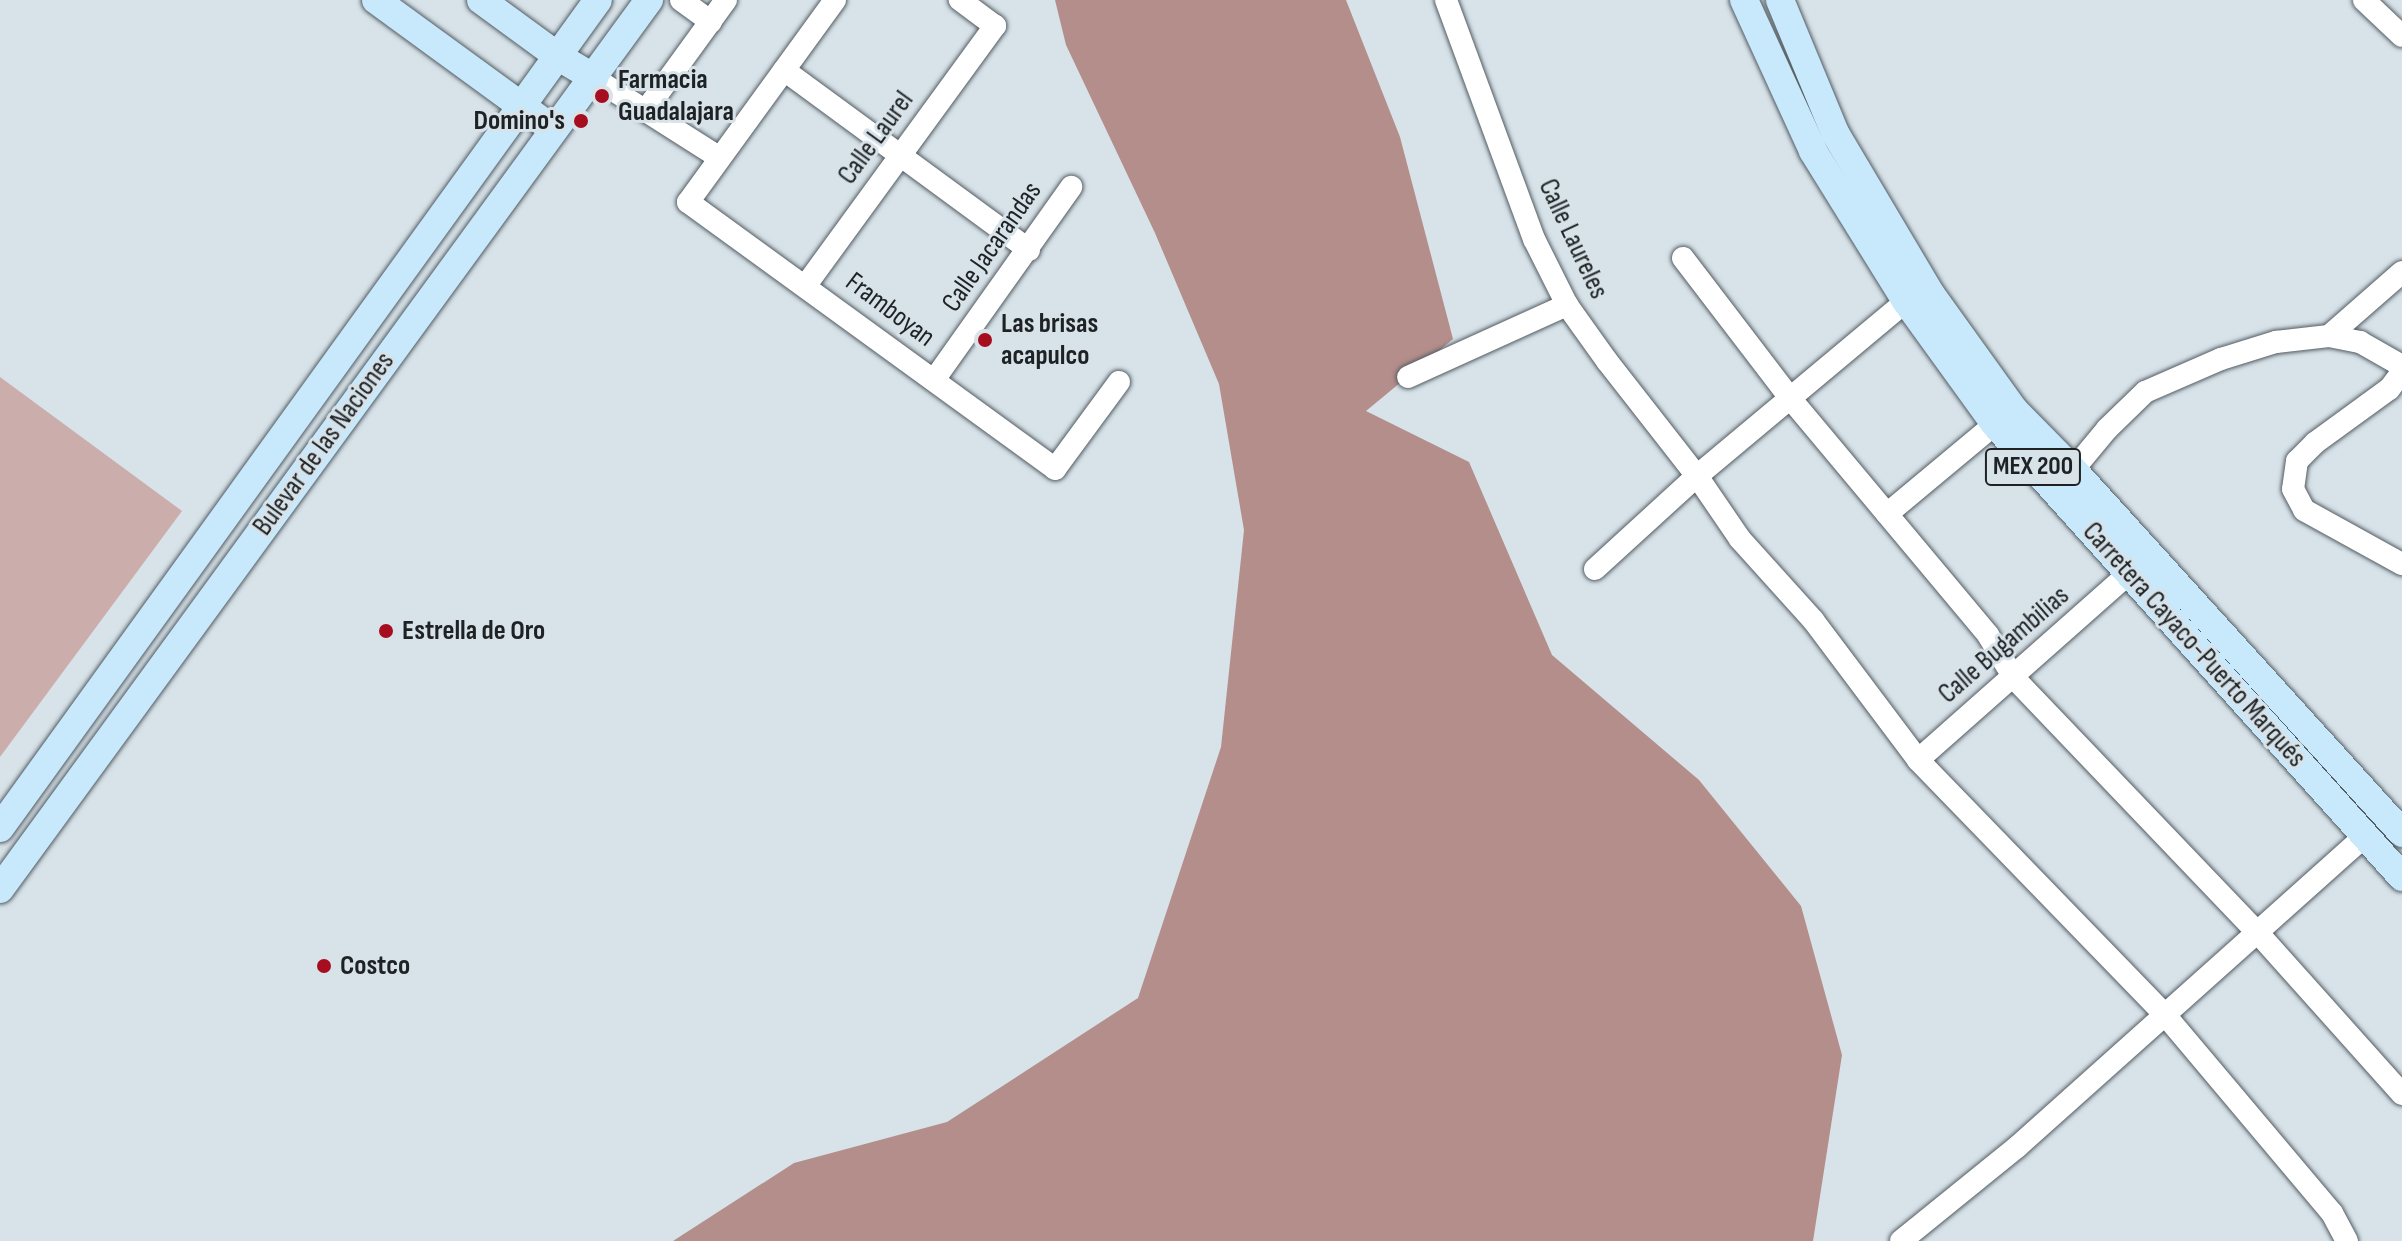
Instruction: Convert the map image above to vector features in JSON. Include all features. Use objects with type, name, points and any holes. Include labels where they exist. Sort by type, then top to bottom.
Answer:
[{"type":"main road","points":[[376,0],[554,130]]},
{"type":"main road","points":[[481,0],[559,57],[594,78]]},
{"type":"main road","name":"Bulevar de las Naciones","points":[[0,828],[598,0]]},
{"type":"main road","name":"Bulevar de las Naciones","points":[[0,889],[649,0]]},
{"type":"main road","name":"Carretera Cayaco-Puerto Marqués","points":[[1744,0],[1813,151],[1906,301],[1995,424],[2402,877]]},
{"type":"main road","points":[[1763,0],[1800,53]]},
{"type":"main road","name":"Carretera Cayaco-Puerto Marqués","points":[[1780,0],[1835,133],[1930,293],[2014,410],[2073,470],[2402,833]]},
{"type":"street","points":[[681,0],[711,22]]},
{"type":"street","points":[[646,110],[726,0]]},
{"type":"street","points":[[594,78],[720,158],[835,0]]},
{"type":"street","name":"Calle Laurel","points":[[806,285],[995,26],[960,0]]},
{"type":"street","name":"Calle Laureles","points":[[1446,0],[1534,239],[1567,305],[1697,476],[1740,539],[1813,620],[1918,760],[2166,1016],[2332,1213],[2347,1241]]},
{"type":"street","points":[[2364,0],[2402,36]]},
{"type":"street","points":[[784,70],[1029,250]]},
{"type":"street","name":"Framboyan","points":[[720,158],[688,202],[1055,469],[1119,382]]},
{"type":"street","name":"Calle Jacarandas","points":[[934,380],[1071,187]]},
{"type":"street","points":[[1683,258],[1790,398],[1988,635],[2014,678],[2258,933],[2402,1094]]},
{"type":"street","points":[[2329,336],[2402,272]]},
{"type":"street","points":[[1595,569],[1697,476],[1906,301]]},
{"type":"street","points":[[1408,377],[1567,305]]},
{"type":"street","points":[[2073,470],[2124,411],[2145,392],[2169,379],[2276,342],[2329,336],[2360,342],[2402,369],[2389,389],[2315,443],[2297,461],[2293,489],[2304,510],[2402,564]]},
{"type":"street","points":[[1887,514],[1995,424]]},
{"type":"street","name":"Calle Bugambilias","points":[[1918,760],[2128,574]]},
{"type":"street","points":[[1901,1241],[2017,1147],[2366,835]]},
{"type":"shaded area","points":[[1055,0],[1346,0],[1400,137],[1453,339],[1366,411],[1469,462],[1552,655],[1699,780],[1801,906],[1842,1055],[1813,1241],[673,1241],[794,1163],[947,1122],[1138,998],[1221,747],[1244,530],[1219,384],[1155,233],[1066,45]]},
{"type":"shaded area","points":[[0,377],[182,511],[0,757]]},
{"type":"place","name":"Farmacia Guadalajara","points":[[602,96]]},
{"type":"place","name":"Domino's","points":[[581,121]]},
{"type":"place","name":"Las brisas acapulco","points":[[985,340]]},
{"type":"place","name":"Estrella de Oro","points":[[386,631]]},
{"type":"place","name":"Costco","points":[[324,966]]}]
